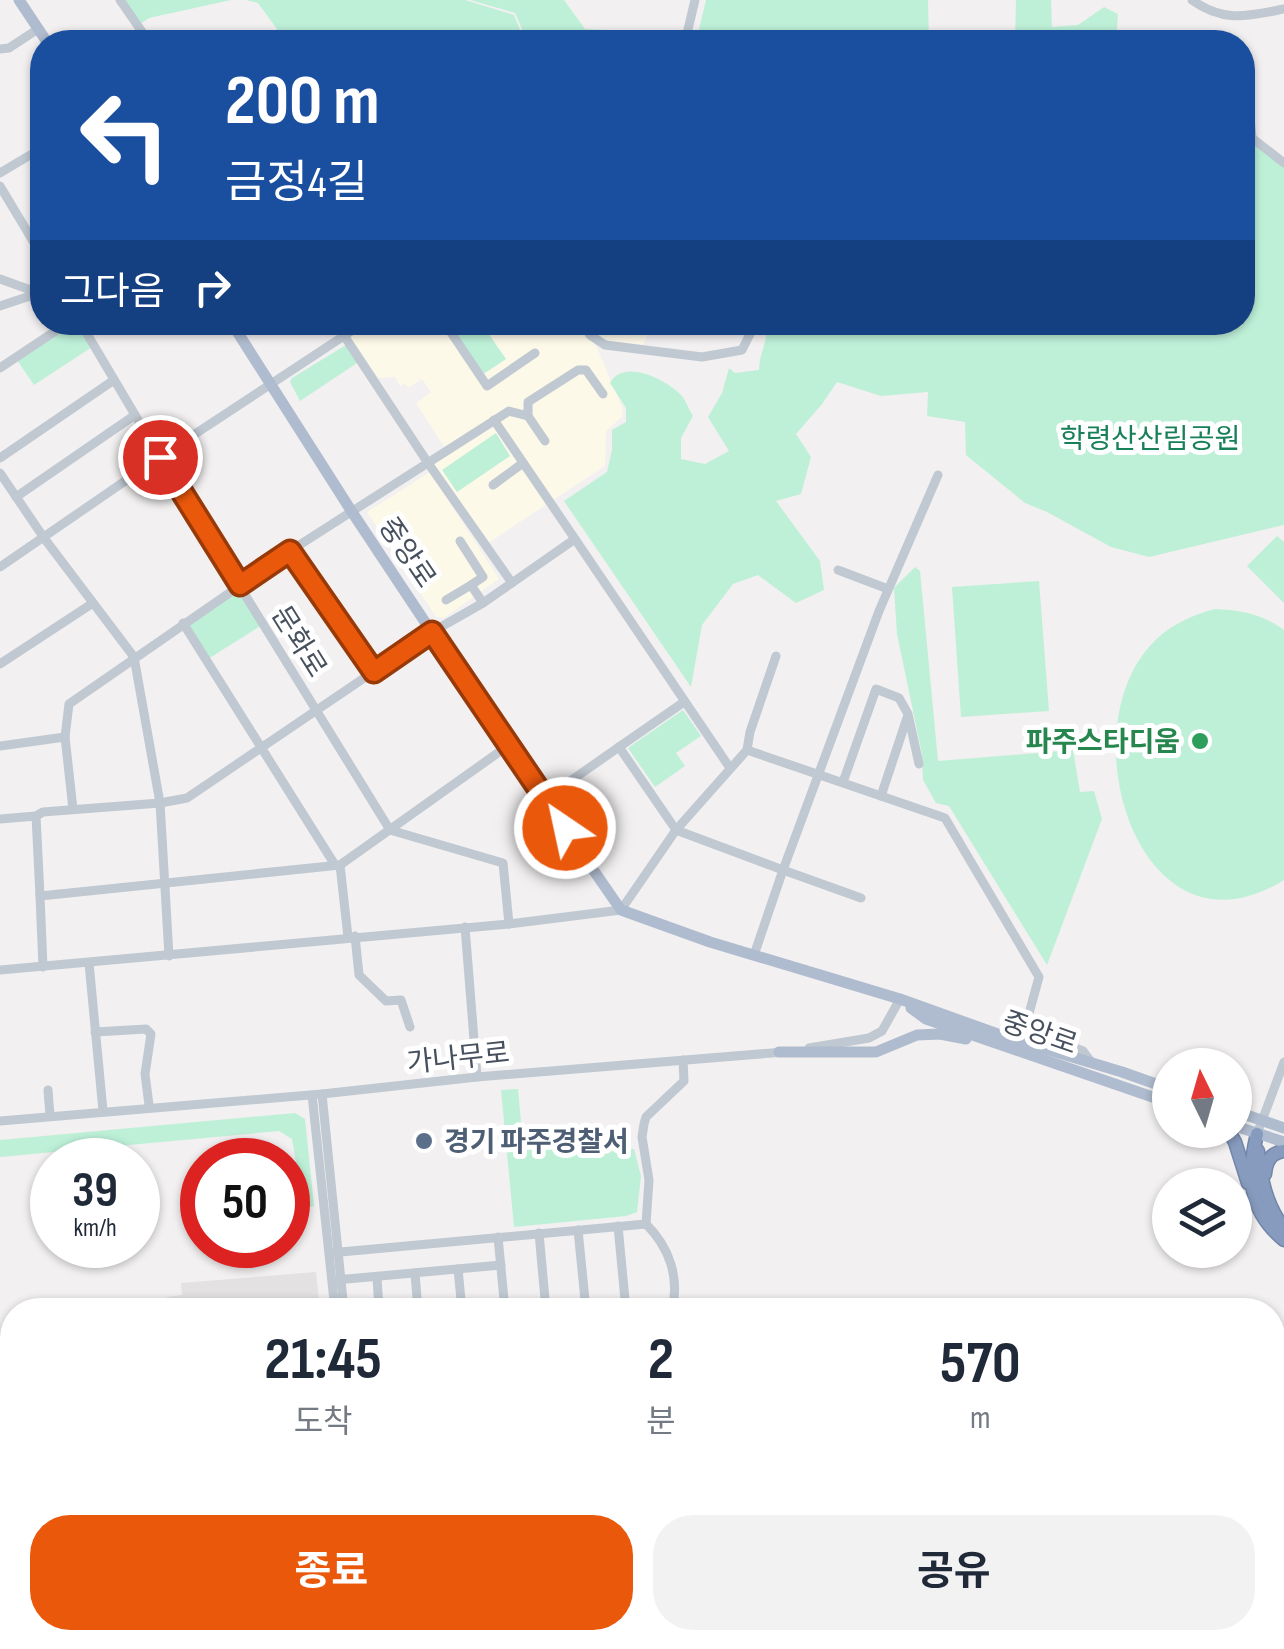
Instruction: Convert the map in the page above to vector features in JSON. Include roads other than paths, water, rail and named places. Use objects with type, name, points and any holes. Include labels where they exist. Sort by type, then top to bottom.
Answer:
[{"type":"highway","points":[[1259,1127],[1260,1194],[1268,1224],[1284,1240]]},
{"type":"highway","points":[[1236,1148],[1246,1180],[1284,1228]]},
{"type":"highway","points":[[1260,1194],[1266,1163],[1276,1152],[1284,1151]]},
{"type":"main road","points":[[18,0],[38,28]]},
{"type":"main road","name":"중앙로","points":[[239,335],[352,512],[622,910],[1152,1082]]},
{"type":"main road","name":"중앙로","points":[[900,1000],[926,1019],[1152,1096]]},
{"type":"main road","points":[[779,1052],[876,1052],[917,1035],[940,1034],[1018,1051]]},
{"type":"main road","points":[[1252,1122],[1284,1142]]},
{"type":"main road","points":[[1252,1127],[1284,1128]]},
{"type":"street","points":[[120,0],[141,30]]},
{"type":"street","points":[[688,30],[695,0]]},
{"type":"street","points":[[1192,0],[1220,16],[1284,8]]},
{"type":"street","points":[[0,49],[10,48],[30,34]]},
{"type":"street","points":[[1255,140],[1284,163]]},
{"type":"street","points":[[0,173],[30,155]]},
{"type":"street","points":[[0,186],[30,234]]},
{"type":"street","points":[[0,280],[30,289]]},
{"type":"street","points":[[0,306],[30,296]]},
{"type":"street","points":[[0,368],[50,335]]},
{"type":"street","name":"문화로","points":[[88,335],[390,830]]},
{"type":"street","points":[[453,335],[487,386],[535,353]]},
{"type":"street","points":[[589,335],[605,344],[702,357],[742,350],[750,335]]},
{"type":"street","points":[[0,567],[345,336],[512,583]]},
{"type":"street","points":[[545,441],[528,416],[528,402],[578,370],[586,370],[603,394]]},
{"type":"street","points":[[0,458],[114,380]]},
{"type":"street","points":[[73,810],[66,736],[69,704],[290,551],[494,420],[510,411],[528,416]]},
{"type":"street","points":[[16,497],[135,415]]},
{"type":"street","points":[[494,420],[730,768]]},
{"type":"street","points":[[492,484],[523,463]]},
{"type":"street","points":[[0,473],[134,657],[160,804],[170,956]]},
{"type":"street","points":[[754,955],[888,589],[938,475]]},
{"type":"street","points":[[0,818],[160,804],[187,798],[575,539]]},
{"type":"street","points":[[446,600],[482,577],[460,542]]},
{"type":"street","points":[[290,551],[374,672]]},
{"type":"street","points":[[838,570],[888,589]]},
{"type":"street","points":[[471,586],[483,603]]},
{"type":"street","points":[[0,664],[94,603]]},
{"type":"street","points":[[183,624],[338,865],[359,974],[386,1001],[401,1000],[410,1026]]},
{"type":"street","points":[[0,970],[509,924],[622,910],[676,830],[747,750],[776,656]]},
{"type":"street","points":[[843,782],[876,689],[899,698],[908,714],[919,764]]},
{"type":"street","points":[[546,798],[684,702]]},
{"type":"street","points":[[882,796],[908,714]]},
{"type":"street","points":[[0,746],[66,736]]},
{"type":"street","points":[[40,896],[338,865],[509,746]]},
{"type":"street","points":[[619,747],[676,830],[861,898]]},
{"type":"street","points":[[747,750],[945,818],[1040,977],[1025,1028],[1083,1051],[1091,1062]]},
{"type":"street","points":[[36,816],[43,967]]},
{"type":"street","points":[[390,830],[503,863],[509,924]]},
{"type":"street","points":[[465,927],[477,1077]]},
{"type":"street","points":[[89,963],[103,1110]]},
{"type":"street","name":"가나무로","points":[[0,1120],[779,1052],[869,1038],[882,1031],[900,1000]]},
{"type":"street","points":[[96,1032],[146,1029],[151,1034],[145,1074],[149,1105]]},
{"type":"street","points":[[673,1298],[673,1266],[657,1235],[646,1224],[648,1180],[642,1136],[646,1118],[684,1082],[683,1060]]},
{"type":"street","points":[[1259,1127],[1284,1062]]},
{"type":"street","points":[[48,1090],[50,1116]]},
{"type":"street","points":[[317,1094],[341,1298]]},
{"type":"street","points":[[334,1252],[646,1224]]},
{"type":"street","points":[[618,1226],[625,1298]]},
{"type":"street","points":[[578,1230],[585,1298]]},
{"type":"street","points":[[539,1234],[545,1298]]},
{"type":"street","points":[[498,1237],[504,1298]]},
{"type":"street","points":[[337,1280],[501,1265]]},
{"type":"street","points":[[458,1269],[461,1298]]},
{"type":"street","points":[[415,1273],[417,1298]]},
{"type":"street","points":[[376,1277],[378,1298]]},
{"type":"street","points":[[336,1298],[337,1280]]},
{"type":"place","name":"파주스타디움","points":[[1200,741]]},
{"type":"place","name":"경기 파주경찰서","points":[[424,1141]]},
{"type":"park label","name":"학령산산림공원","points":[[1150,438]]}]
